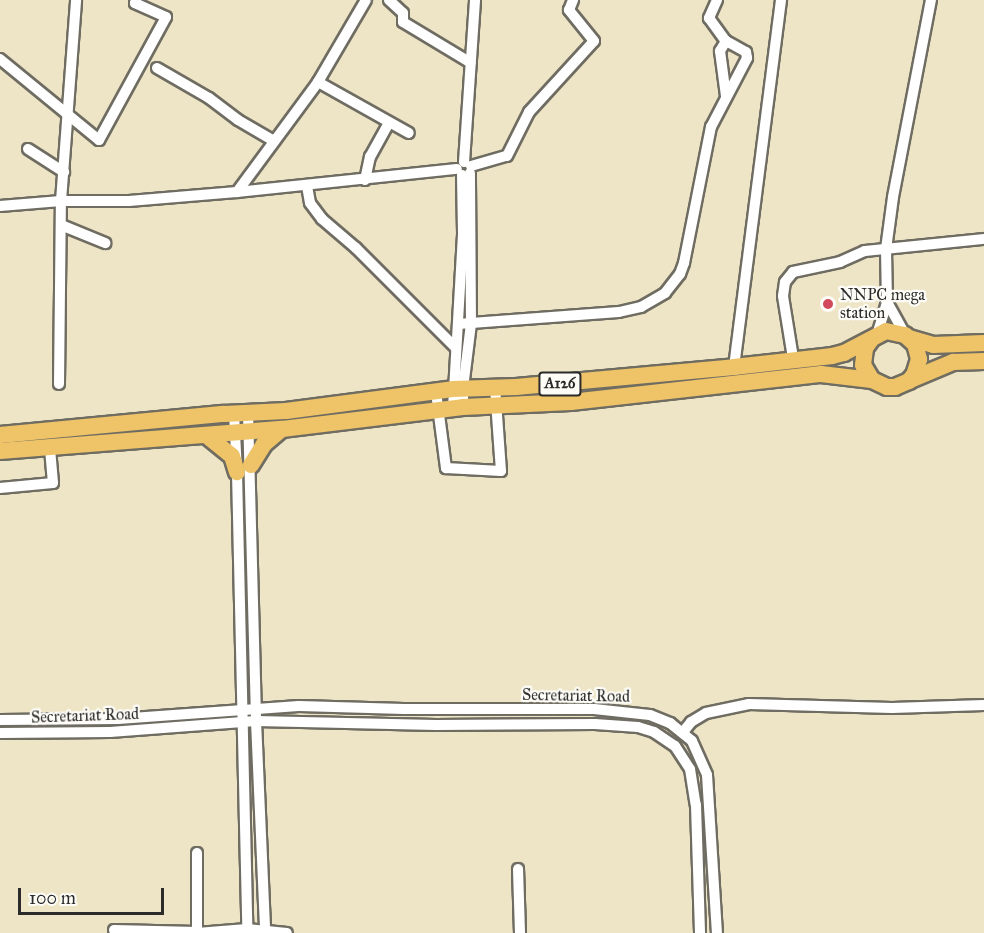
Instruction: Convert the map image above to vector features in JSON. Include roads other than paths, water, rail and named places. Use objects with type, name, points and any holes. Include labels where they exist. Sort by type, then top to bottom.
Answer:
[{"type":"highway","name":"A126","points":[[0,435],[286,411],[458,389],[631,378],[793,358],[832,356],[873,338],[896,331],[933,345],[984,343]]},
{"type":"highway","points":[[907,336],[918,351],[919,359],[918,367],[909,381]]},
{"type":"highway","points":[[872,380],[864,366],[863,357],[873,338]]},
{"type":"highway","name":"A126","points":[[0,452],[282,429],[452,408],[496,407],[631,396],[821,374],[872,380],[879,385],[895,387],[953,362],[984,361]]},
{"type":"highway","points":[[206,435],[244,468],[264,444],[282,429]]},
{"type":"street","points":[[59,384],[61,201],[76,0]]},
{"type":"street","points":[[0,59],[99,140],[166,17],[135,3],[136,0]]},
{"type":"street","points":[[237,192],[318,82],[366,0]]},
{"type":"street","points":[[389,0],[403,13],[403,22],[471,63]]},
{"type":"street","points":[[458,389],[456,348],[475,0]]},
{"type":"street","points":[[0,206],[61,201],[129,201],[307,186],[465,169],[507,156],[530,112],[594,41],[569,10],[573,0]]},
{"type":"street","points":[[458,324],[619,312],[641,307],[665,293],[680,274],[684,263],[711,128],[747,58],[744,51],[726,41],[709,18],[717,0]]},
{"type":"street","points":[[734,367],[781,0]]},
{"type":"street","points":[[873,338],[887,302],[886,249],[893,197],[931,0]]},
{"type":"street","points":[[726,41],[720,51],[726,96]]},
{"type":"street","points":[[157,68],[209,98],[238,120],[274,141]]},
{"type":"street","points":[[318,82],[409,133]]},
{"type":"street","points":[[365,180],[370,157],[389,123]]},
{"type":"street","points":[[28,149],[63,172]]},
{"type":"street","points":[[465,169],[471,324],[452,408],[446,468],[501,471],[495,387]]},
{"type":"street","points":[[307,186],[310,203],[322,219],[438,327],[456,348]]},
{"type":"street","points":[[61,225],[105,243]]},
{"type":"street","points":[[793,358],[783,296],[785,282],[793,272],[840,262],[865,251],[984,239]]},
{"type":"street","points":[[887,302],[907,336]]},
{"type":"street","points":[[436,392],[452,408]]},
{"type":"street","points":[[241,413],[265,930]]},
{"type":"street","points":[[0,488],[53,483],[50,447]]},
{"type":"street","points":[[244,468],[243,716],[247,928]]},
{"type":"street","points":[[683,732],[691,722],[706,713],[749,704],[892,708],[984,705]]},
{"type":"street","name":"Secretariat Road","points":[[0,733],[110,732],[243,716],[256,707],[613,710],[650,715],[683,732],[698,751],[710,787],[717,933]]},
{"type":"street","name":"Secretariat Road","points":[[0,720],[118,719],[178,712],[243,716],[256,721],[436,725],[596,724],[638,727],[654,732],[682,753],[694,784],[700,933]]},
{"type":"street","points":[[197,853],[197,932]]},
{"type":"street","points":[[518,869],[520,933]]},
{"type":"street","points":[[114,930],[197,932],[247,928],[287,933]]},
{"type":"street","points":[[689,933],[700,933]]},
{"type":"place","name":"NNPC mega station","points":[[828,304]]}]
